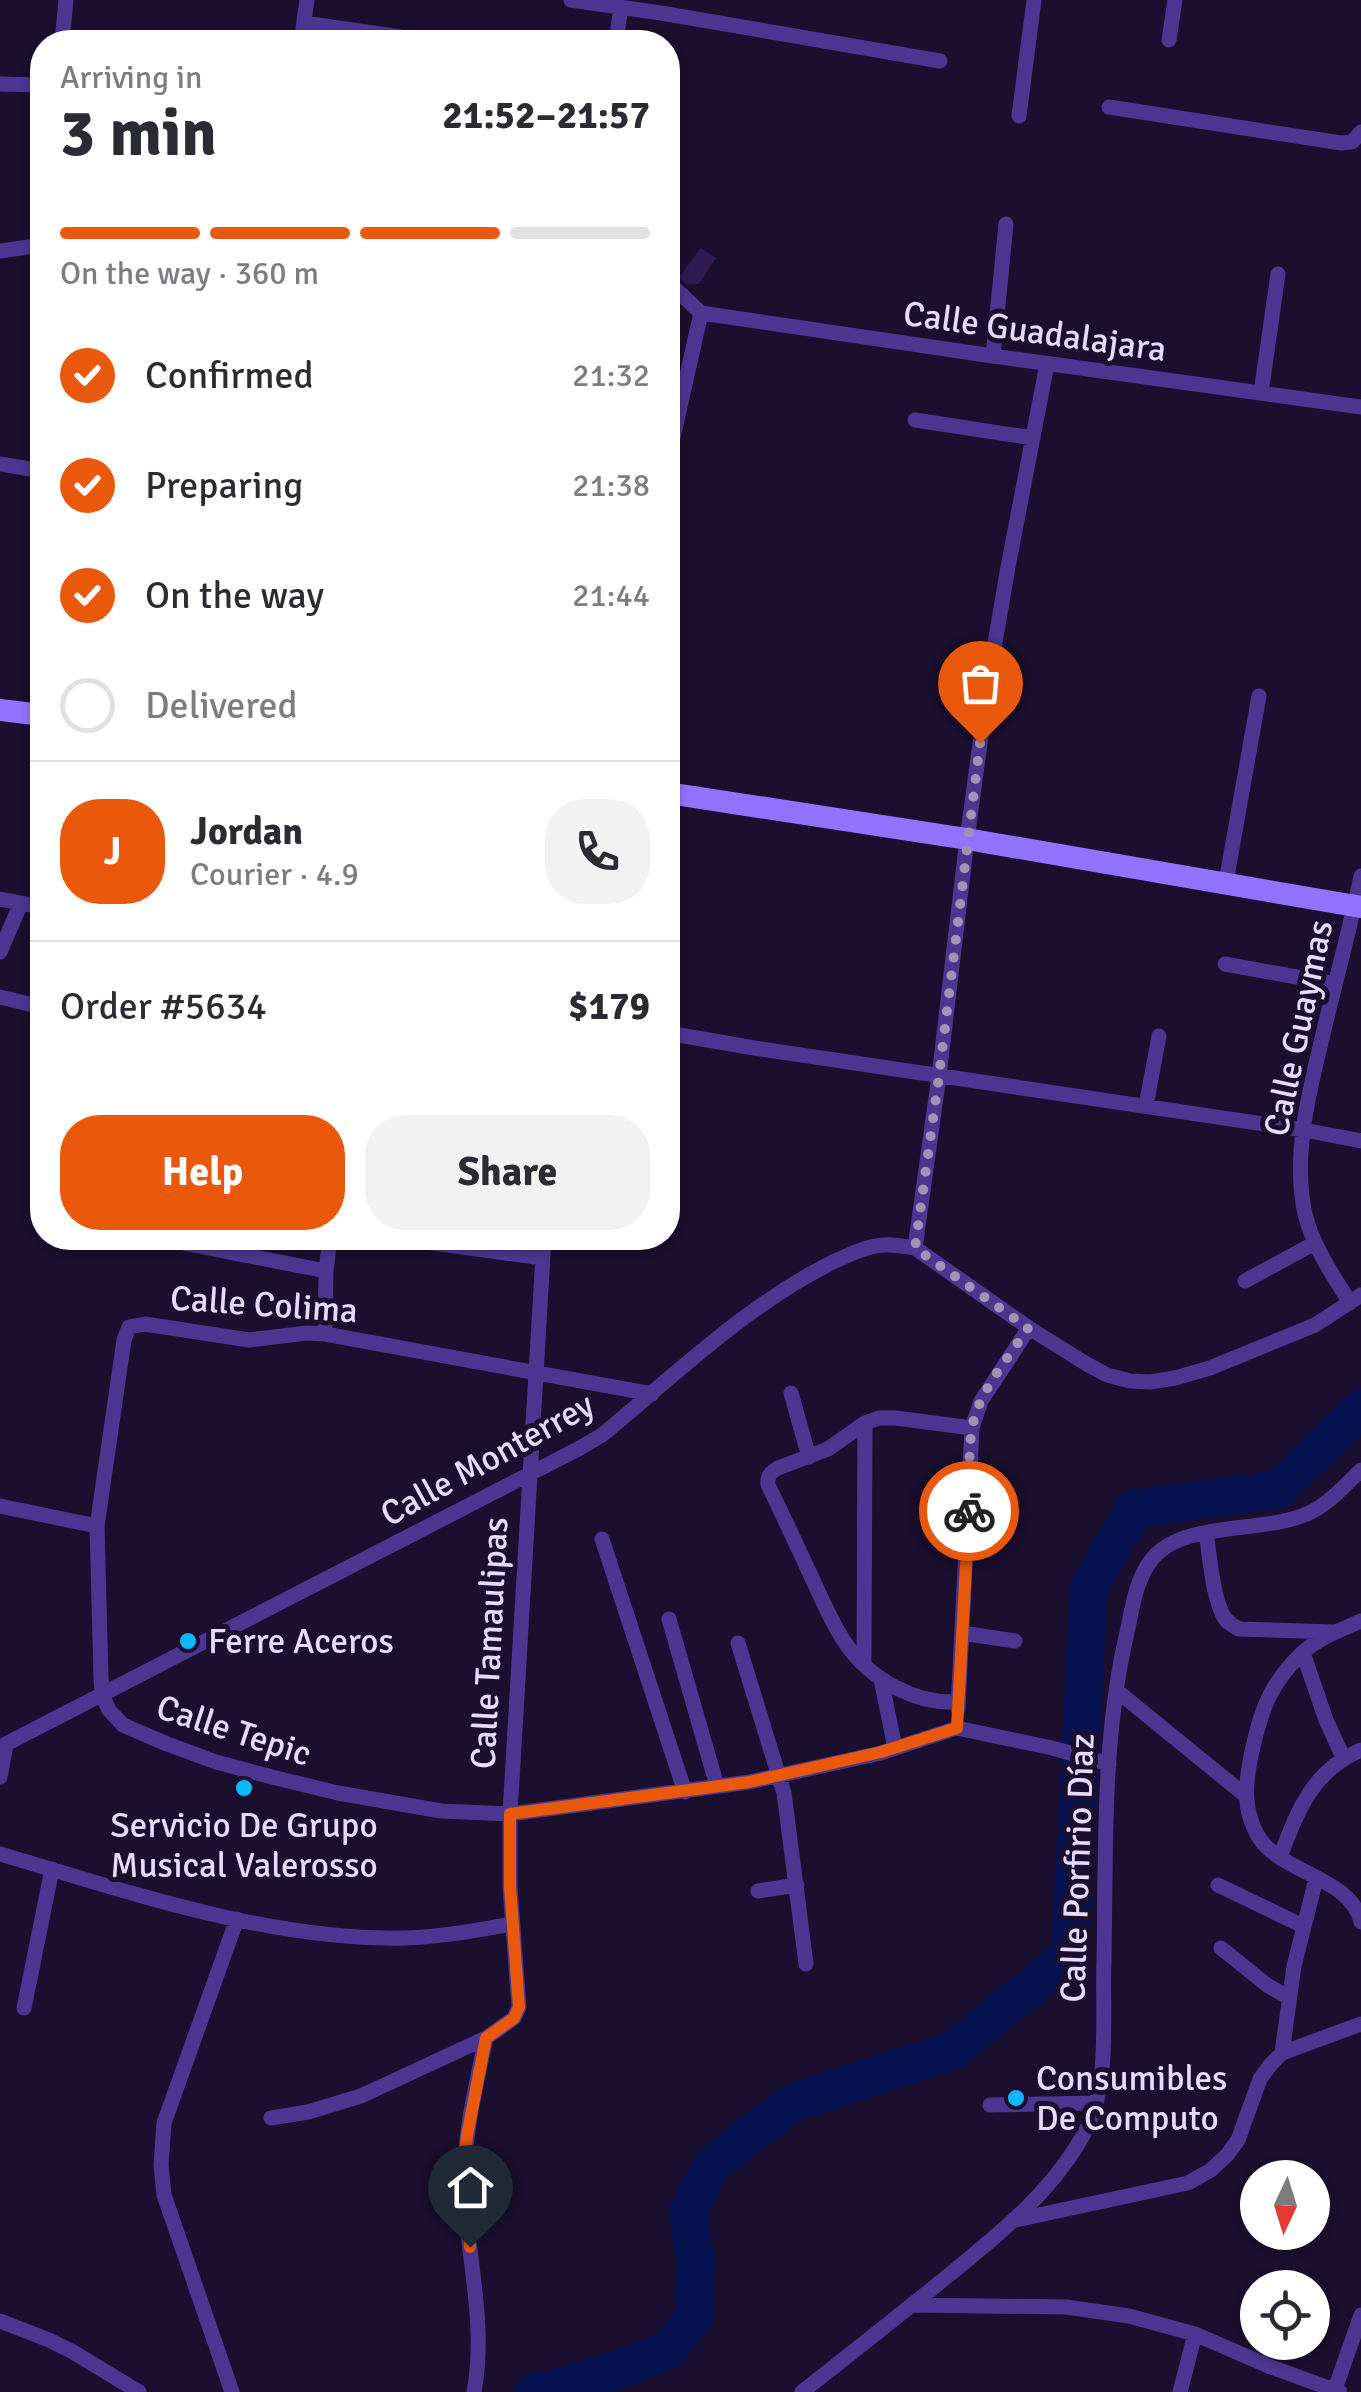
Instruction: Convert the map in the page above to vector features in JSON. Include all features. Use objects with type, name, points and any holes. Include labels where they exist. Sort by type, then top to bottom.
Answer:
[{"type":"main road","points":[[0,710],[30,713]]},
{"type":"main road","points":[[680,795],[1358,906]]},
{"type":"street","points":[[63,30],[66,0]]},
{"type":"street","points":[[303,30],[307,0]]},
{"type":"street","points":[[571,0],[940,61]]},
{"type":"street","points":[[1019,116],[1034,0]]},
{"type":"street","points":[[1169,40],[1175,0]]},
{"type":"street","points":[[618,30],[622,7]]},
{"type":"street","points":[[304,23],[352,30]]},
{"type":"street","points":[[0,84],[30,85]]},
{"type":"street","points":[[1109,106],[1341,143],[1352,142],[1361,132]]},
{"type":"street","points":[[993,356],[1006,224]]},
{"type":"street","points":[[0,251],[30,246]]},
{"type":"street","points":[[1261,393],[1278,274]]},
{"type":"street","points":[[680,293],[701,313],[680,407]]},
{"type":"street","name":"Calle Guadalajara","points":[[701,313],[1361,406]]},
{"type":"street","points":[[1047,364],[998,618],[915,1248],[1085,1364],[1130,1380],[1150,1382],[1193,1373],[1242,1356],[1315,1325],[1356,1299]]},
{"type":"street","points":[[916,420],[1032,438]]},
{"type":"street","points":[[0,464],[30,469]]},
{"type":"street","points":[[1226,882],[1259,696]]},
{"type":"street","name":"Calle Guaymas","points":[[1356,1299],[1315,1243],[1302,1192],[1310,1092],[1334,984],[1358,906],[1361,876]]},
{"type":"street","points":[[0,900],[30,905]]},
{"type":"street","points":[[0,952],[22,903]]},
{"type":"street","points":[[1225,964],[1334,984]]},
{"type":"street","points":[[0,996],[30,1004]]},
{"type":"street","points":[[680,1035],[1361,1142]]},
{"type":"street","points":[[1146,1106],[1158,1036]]},
{"type":"street","points":[[1245,1281],[1315,1243]]},
{"type":"street","name":"Calle Monterrey","points":[[3,1746],[602,1435],[753,1311],[804,1276],[854,1252],[877,1246],[915,1248]]},
{"type":"street","points":[[219,1250],[326,1271]]},
{"type":"street","points":[[325,1334],[329,1250]]},
{"type":"street","points":[[484,1250],[542,1258]]},
{"type":"street","name":"Calle Tamaulipas","points":[[486,2038],[514,2018],[519,2007],[512,1924],[510,1814],[543,1250]]},
{"type":"street","name":"Calle Colima","points":[[97,1526],[124,1340],[130,1327],[144,1324],[249,1340],[325,1334],[652,1394]]},
{"type":"street","points":[[1028,1328],[981,1401],[972,1428],[957,1728],[1109,1764]]},
{"type":"street","points":[[792,1393],[809,1457]]},
{"type":"street","points":[[958,1702],[914,1696],[881,1679],[847,1646],[768,1478],[770,1472],[828,1449],[879,1418],[972,1428]]},
{"type":"street","points":[[864,1664],[865,1423]]},
{"type":"street","name":"Calle Porfirio Díaz","points":[[802,2392],[1016,2220],[1056,2173],[1088,2124],[1096,2102],[1103,2041],[1109,1764],[1116,1690],[1141,1575],[1153,1558],[1178,1540],[1270,1525],[1312,1512],[1361,1470]]},
{"type":"street","points":[[0,1506],[97,1526],[102,1695]]},
{"type":"street","points":[[1206,1534],[1218,1602],[1230,1624],[1239,1629],[1336,1632]]},
{"type":"street","points":[[602,1539],[684,1792]]},
{"type":"street","points":[[669,1619],[717,1786]]},
{"type":"street","points":[[1361,1621],[1317,1642],[1282,1675],[1263,1711],[1246,1796],[1254,1826],[1264,1844],[1344,1893],[1354,1903],[1361,1922]]},
{"type":"street","points":[[962,1633],[1015,1641]]},
{"type":"street","points":[[738,1642],[788,1814],[806,1964]]},
{"type":"street","points":[[1303,1653],[1343,1758]]},
{"type":"street","points":[[881,1679],[895,1748]]},
{"type":"street","points":[[1116,1690],[1246,1796]]},
{"type":"street","name":"Calle Tepic","points":[[102,1695],[109,1710],[124,1724],[216,1762],[397,1804],[441,1811],[510,1814],[684,1792],[779,1775],[895,1748],[957,1728]]},
{"type":"street","points":[[0,1777],[3,1746]]},
{"type":"street","points":[[1280,1857],[1306,1797],[1327,1770],[1361,1750]]},
{"type":"street","points":[[0,1854],[236,1920],[307,1932],[390,1938],[440,1936],[512,1924]]},
{"type":"street","points":[[24,2008],[52,1869]]},
{"type":"street","points":[[1282,2053],[1303,1926],[1316,1879]]},
{"type":"street","points":[[758,1891],[797,1885]]},
{"type":"street","points":[[1218,1885],[1303,1926]]},
{"type":"street","points":[[232,2392],[164,2194],[160,2165],[164,2123],[236,1920]]},
{"type":"street","points":[[1221,1948],[1289,1998]]},
{"type":"street","points":[[1016,2220],[1188,2183],[1227,2156],[1238,2140],[1260,2080],[1282,2053],[1361,2024]]},
{"type":"street","points":[[271,2118],[361,2096],[486,2038]]},
{"type":"street","points":[[474,2392],[479,2346],[464,2163],[486,2038]]},
{"type":"street","points":[[990,2105],[1096,2102]]},
{"type":"street","points":[[912,2305],[1066,2307],[1129,2316],[1195,2334],[1336,2391],[1361,2315]]},
{"type":"street","points":[[0,2321],[61,2346],[139,2392]]},
{"type":"street","points":[[1180,2392],[1195,2334]]},
{"type":"building","points":[[701,248],[716,258],[699,284],[686,284],[680,276]]},
{"type":"waterway","points":[[534,2392],[612,2372],[666,2351],[694,2318],[696,2261],[687,2212],[711,2166],[791,2103],[952,2051],[1070,1955],[1089,1587],[1134,1509],[1279,1489],[1361,1408]]},
{"type":"way so far","points":[[969,1511],[975,1415],[1028,1328],[915,1248],[980,743]]},
{"type":"place","name":"Ferre Aceros","points":[[188,1641]]},
{"type":"place","name":"Servicio De Grupo Musical Valerosso","points":[[244,1788]]},
{"type":"place","name":"Consumibles De Computo","points":[[1016,2098]]},
{"type":"route","points":[[470,2247],[464,2163],[486,2038],[514,2018],[519,2007],[510,1886],[510,1814],[749,1782],[881,1752],[957,1728],[969,1511]]}]
